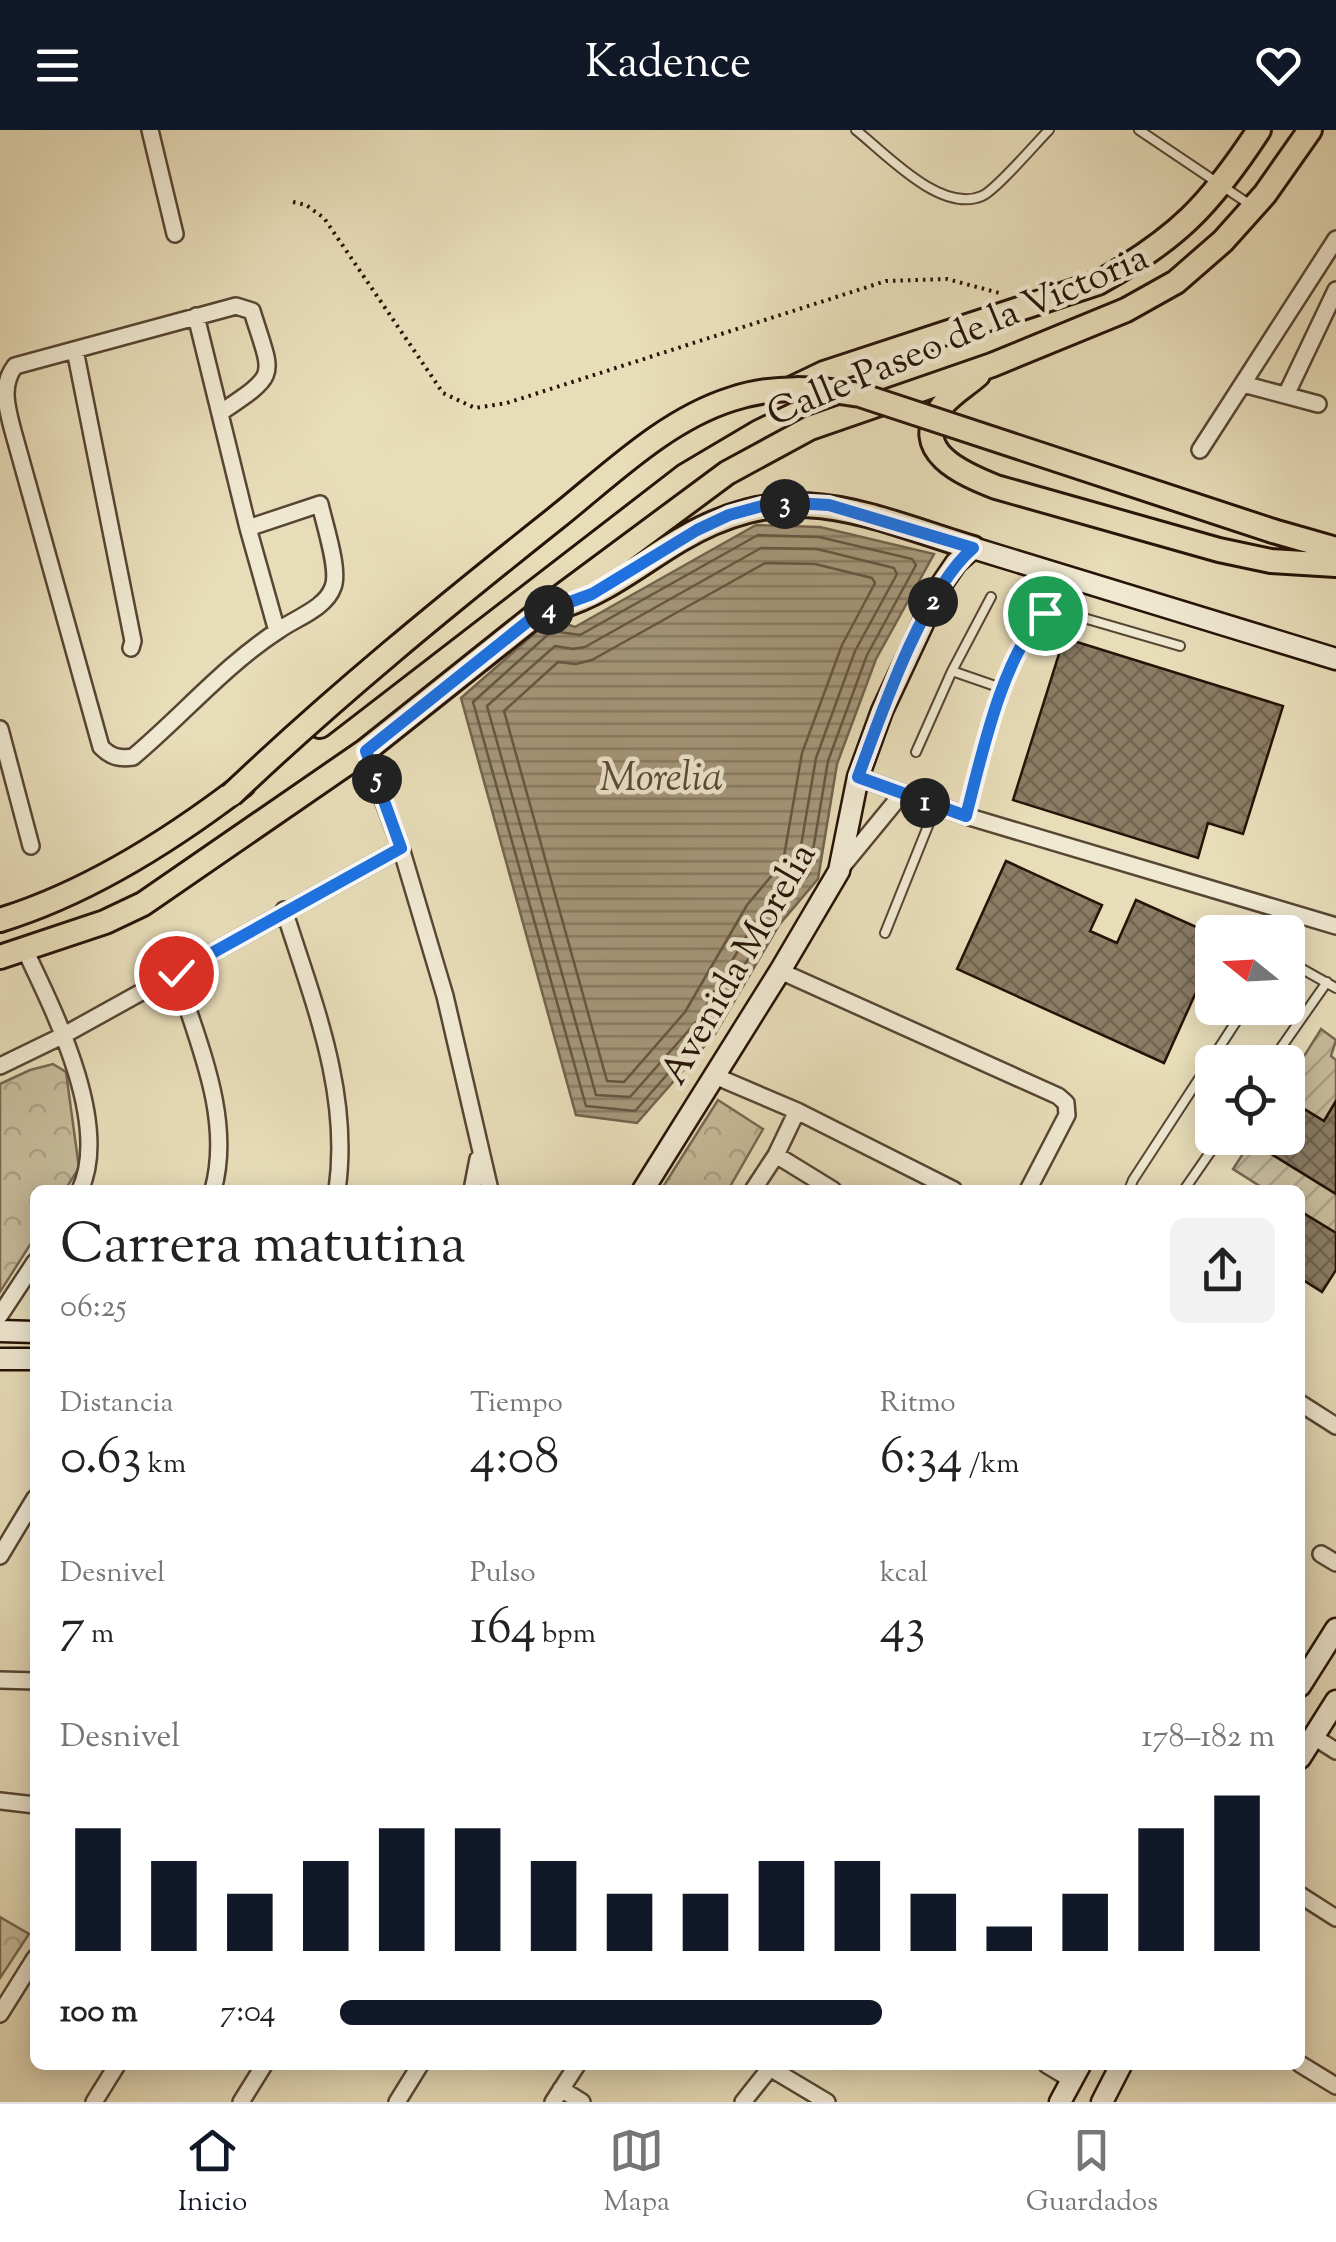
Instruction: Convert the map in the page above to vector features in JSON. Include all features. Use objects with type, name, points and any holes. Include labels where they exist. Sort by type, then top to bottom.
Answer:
[{"type":"main road","name":"Calle Paseo de la Victoria","points":[[0,920],[116,870],[231,794],[671,455],[748,410],[824,373],[1098,283],[1136,262],[1177,232],[1223,186],[1259,130]]},
{"type":"main road","name":"Calle Paseo de la Victoria","points":[[0,957],[106,922],[143,904],[366,751],[537,614],[727,473],[810,428],[992,365],[1126,310],[1176,282],[1253,207],[1310,130]]},
{"type":"main road","points":[[992,365],[942,406],[932,426],[933,441],[943,460],[965,474],[996,487],[1219,550],[1271,561],[1336,565]]},
{"type":"main road","points":[[231,794],[357,678],[637,453],[688,417],[732,399],[775,390],[818,389],[860,395],[1336,549]]},
{"type":"main road","points":[[537,614],[592,594],[729,515],[762,506],[829,505],[1336,660]]},
{"type":"main road","name":"Avenida Morelia","points":[[645,1185],[780,972],[838,871],[858,777],[882,711],[941,584],[973,548]]},
{"type":"main road","points":[[0,1331],[30,1332]]},
{"type":"main road","points":[[0,1358],[30,1359]]},
{"type":"main road","points":[[1305,1678],[1336,1629]]},
{"type":"main road","points":[[1305,1750],[1336,1701]]},
{"type":"main road","points":[[1104,2101],[1119,2070]]},
{"type":"main road","points":[[1060,2102],[1076,2072]]},
{"type":"street","points":[[150,130],[175,234]]},
{"type":"street","points":[[1200,450],[1336,240]]},
{"type":"street","points":[[1286,395],[1336,290]]},
{"type":"street","points":[[220,413],[264,383],[268,372],[252,311],[246,307],[196,316],[16,366],[9,373],[2,398],[6,432],[101,747],[110,755],[121,759],[133,757],[240,659],[322,602],[333,589],[335,575],[320,504],[248,528]]},
{"type":"street","points":[[196,316],[277,631]]},
{"type":"street","points":[[75,350],[134,641],[131,648]]},
{"type":"street","points":[[1243,384],[1318,404]]},
{"type":"street","points":[[0,729],[31,846]]},
{"type":"street","points":[[366,751],[401,848],[445,996],[489,1185]]},
{"type":"street","points":[[858,777],[966,816],[1336,926]]},
{"type":"street","points":[[838,871],[901,795]]},
{"type":"street","points":[[0,1066],[64,1035],[401,848]]},
{"type":"street","points":[[284,910],[327,1048],[340,1110],[338,1185]]},
{"type":"street","points":[[26,950],[64,1035],[90,1144],[90,1160],[82,1185]]},
{"type":"street","points":[[780,972],[1058,1096],[1066,1104],[1067,1114],[1031,1185]]},
{"type":"street","points":[[176,973],[213,1094],[220,1134],[215,1185]]},
{"type":"street","points":[[716,1076],[798,1111],[944,1185]]},
{"type":"street","points":[[756,1185],[798,1111]]},
{"type":"street","points":[[473,1185],[479,1152]]},
{"type":"street","points":[[776,1155],[825,1185]]},
{"type":"street","points":[[0,1314],[30,1269]]},
{"type":"street","points":[[1305,1413],[1336,1426]]},
{"type":"street","points":[[0,1556],[30,1506]]},
{"type":"street","points":[[1321,1554],[1336,1563]]},
{"type":"street","points":[[0,1680],[30,1681]]},
{"type":"street","points":[[1314,1736],[1336,1751]]},
{"type":"street","points":[[0,1801],[30,1804]]},
{"type":"street","points":[[1305,1899],[1336,1918]]},
{"type":"street","points":[[0,2014],[30,1966]]},
{"type":"street","points":[[1305,2067],[1336,2086]]},
{"type":"street","points":[[94,2102],[114,2070]]},
{"type":"street","points":[[241,2102],[261,2070]]},
{"type":"street","points":[[396,2102],[417,2070]]},
{"type":"street","points":[[573,2070],[557,2095],[582,2102]]},
{"type":"street","points":[[743,2102],[766,2070]]},
{"type":"street","points":[[773,2070],[828,2102]]},
{"type":"lane","points":[[856,130],[935,193],[958,199],[983,196],[1049,130]]},
{"type":"lane","points":[[1139,130],[1253,207]]},
{"type":"lane","points":[[916,752],[952,671],[992,597]]},
{"type":"lane","points":[[966,816],[1004,690],[1033,625],[1045,613],[1070,614],[1180,646]]},
{"type":"lane","points":[[952,671],[1004,690]]},
{"type":"lane","points":[[885,933],[936,806]]},
{"type":"lane","points":[[1305,970],[1336,988]]},
{"type":"lane","points":[[1283,1045],[1327,982]]},
{"type":"lane","points":[[1130,1185],[1235,1025]]},
{"type":"lane","points":[[1187,1185],[1208,1155]]},
{"type":"path","points":[[293,202],[306,204],[324,218],[443,393],[475,408],[507,403],[886,280],[947,278],[1036,304]]},
{"type":"green space","points":[[1321,1029],[1336,1040],[1331,1056],[1336,1060],[1336,1101],[1324,1121],[1305,1109],[1305,1055]]},
{"type":"green space","points":[[53,1064],[66,1072],[79,1168],[68,1185],[30,1185],[30,1245],[0,1292],[0,1084]]},
{"type":"green space","points":[[718,1100],[763,1129],[731,1185],[664,1185]]},
{"type":"green space","points":[[1242,1155],[1273,1155],[1336,1194],[1336,1233],[1305,1214],[1305,1185],[1258,1185],[1233,1169]]},
{"type":"green space","points":[[0,1917],[29,1934],[0,1978]]},
{"type":"water","name":"Morelia","points":[[756,525],[820,527],[934,554],[876,659],[837,764],[818,879],[779,925],[715,1034],[637,1123],[576,1115],[461,698],[551,619],[575,627]]},
{"type":"building","points":[[1064,638],[1283,706],[1243,834],[1208,823],[1198,858],[1013,800]]},
{"type":"building","points":[[1006,861],[1102,905],[1090,931],[1117,943],[1136,900],[1195,926],[1195,995],[1164,1063],[957,969]]},
{"type":"building","points":[[1336,1101],[1336,1194],[1273,1155],[1305,1155],[1305,1110],[1324,1121]]},
{"type":"building","points":[[1305,1214],[1336,1233],[1336,1270],[1322,1292],[1305,1281]]},
{"type":"route","points":[[176,973],[401,848],[366,751],[537,614],[592,594],[662,550],[729,515],[762,506],[829,505],[973,548],[941,584],[882,711],[858,777],[966,816],[998,702],[1033,625],[1045,613]]}]
